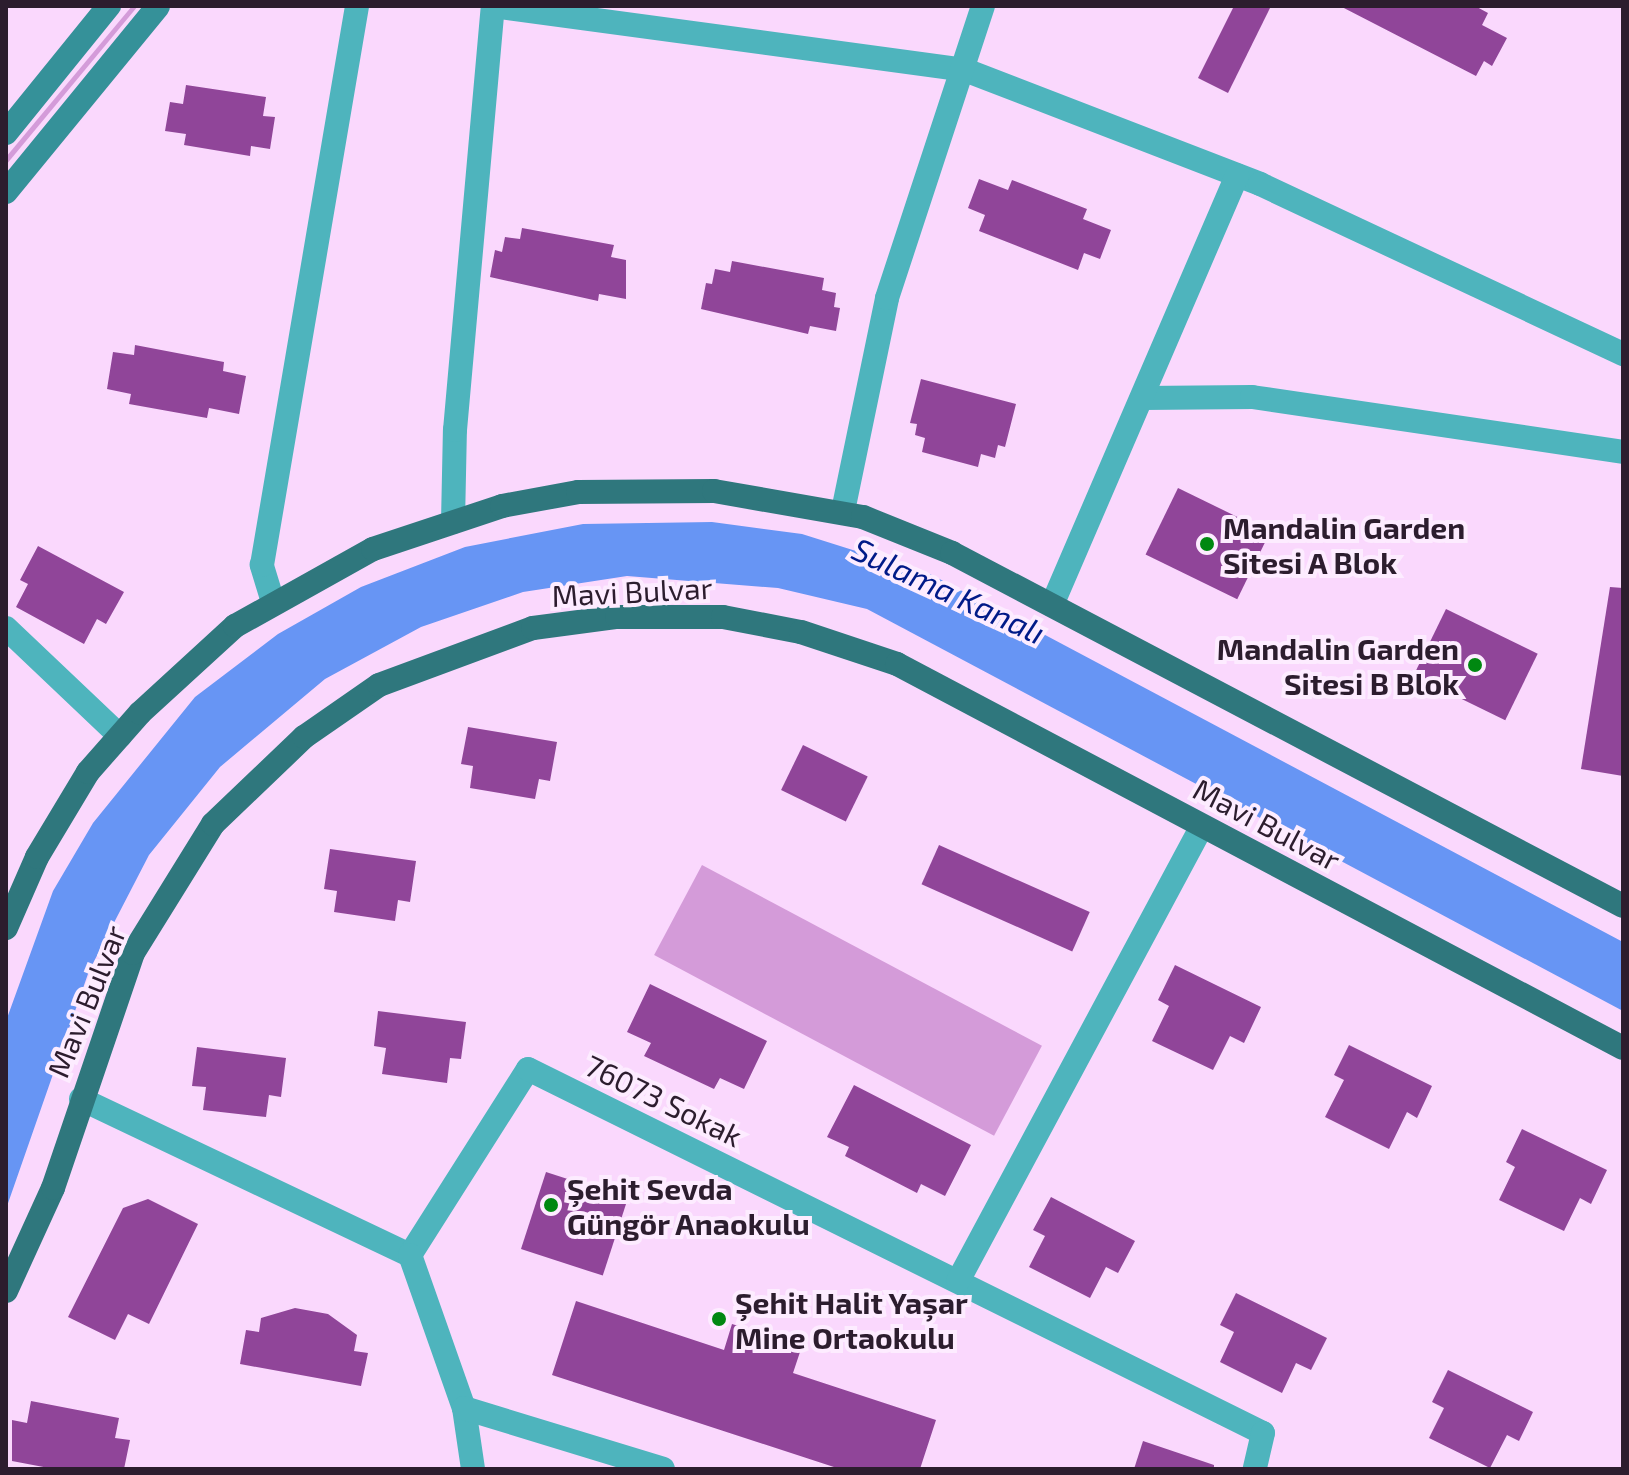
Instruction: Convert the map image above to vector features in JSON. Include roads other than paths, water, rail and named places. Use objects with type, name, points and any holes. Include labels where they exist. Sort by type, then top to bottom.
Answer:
[{"type":"main road","points":[[6,928],[37,857],[88,772],[120,736],[211,647],[273,602],[373,549],[453,522],[578,492],[714,491],[843,511],[952,553],[1623,906]]},
{"type":"main road","name":"Mavi Bulvar","points":[[6,1291],[53,1188],[133,953],[213,824],[304,737],[379,685],[533,628],[617,617],[723,617],[801,632],[897,664],[1623,1048]]},
{"type":"street","points":[[6,133],[109,6]]},
{"type":"street","points":[[6,192],[158,6]]},
{"type":"street","points":[[273,602],[262,565],[357,6]]},
{"type":"street","points":[[453,522],[451,476],[493,6],[965,70],[1237,175],[1623,354]]},
{"type":"street","points":[[843,511],[887,298],[965,70],[983,6]]},
{"type":"street","points":[[1052,605],[1237,175]]},
{"type":"street","points":[[1143,398],[1252,397],[1623,452]]},
{"type":"street","points":[[6,628],[120,736]]},
{"type":"street","points":[[958,1281],[1202,826]]},
{"type":"street","name":"76073 Sokak","points":[[410,1255],[528,1069],[1263,1433],[1255,1469]]},
{"type":"street","points":[[81,1099],[410,1255],[464,1408],[473,1469]]},
{"type":"street","points":[[464,1408],[663,1469]]},
{"type":"water","name":"Sulama Kanalı","points":[[712,522],[802,534],[932,575],[1623,942],[1623,1011],[867,609],[778,588],[627,576],[523,592],[421,627],[325,679],[220,767],[149,855],[89,971],[6,1209],[6,1021],[53,891],[93,823],[195,697],[278,634],[361,587],[465,547],[583,524]]},
{"type":"place","name":"Mandalin Garden Sitesi A Blok","points":[[1207,544]]},
{"type":"place","name":"Mandalin Garden Sitesi B Blok","points":[[1475,665]]},
{"type":"place","name":"Şehit Sevda Güngör Anaokulu","points":[[551,1205]]},
{"type":"place","name":"Şehit Halit Yaşar Mine Ortaokulu","points":[[719,1319]]}]
